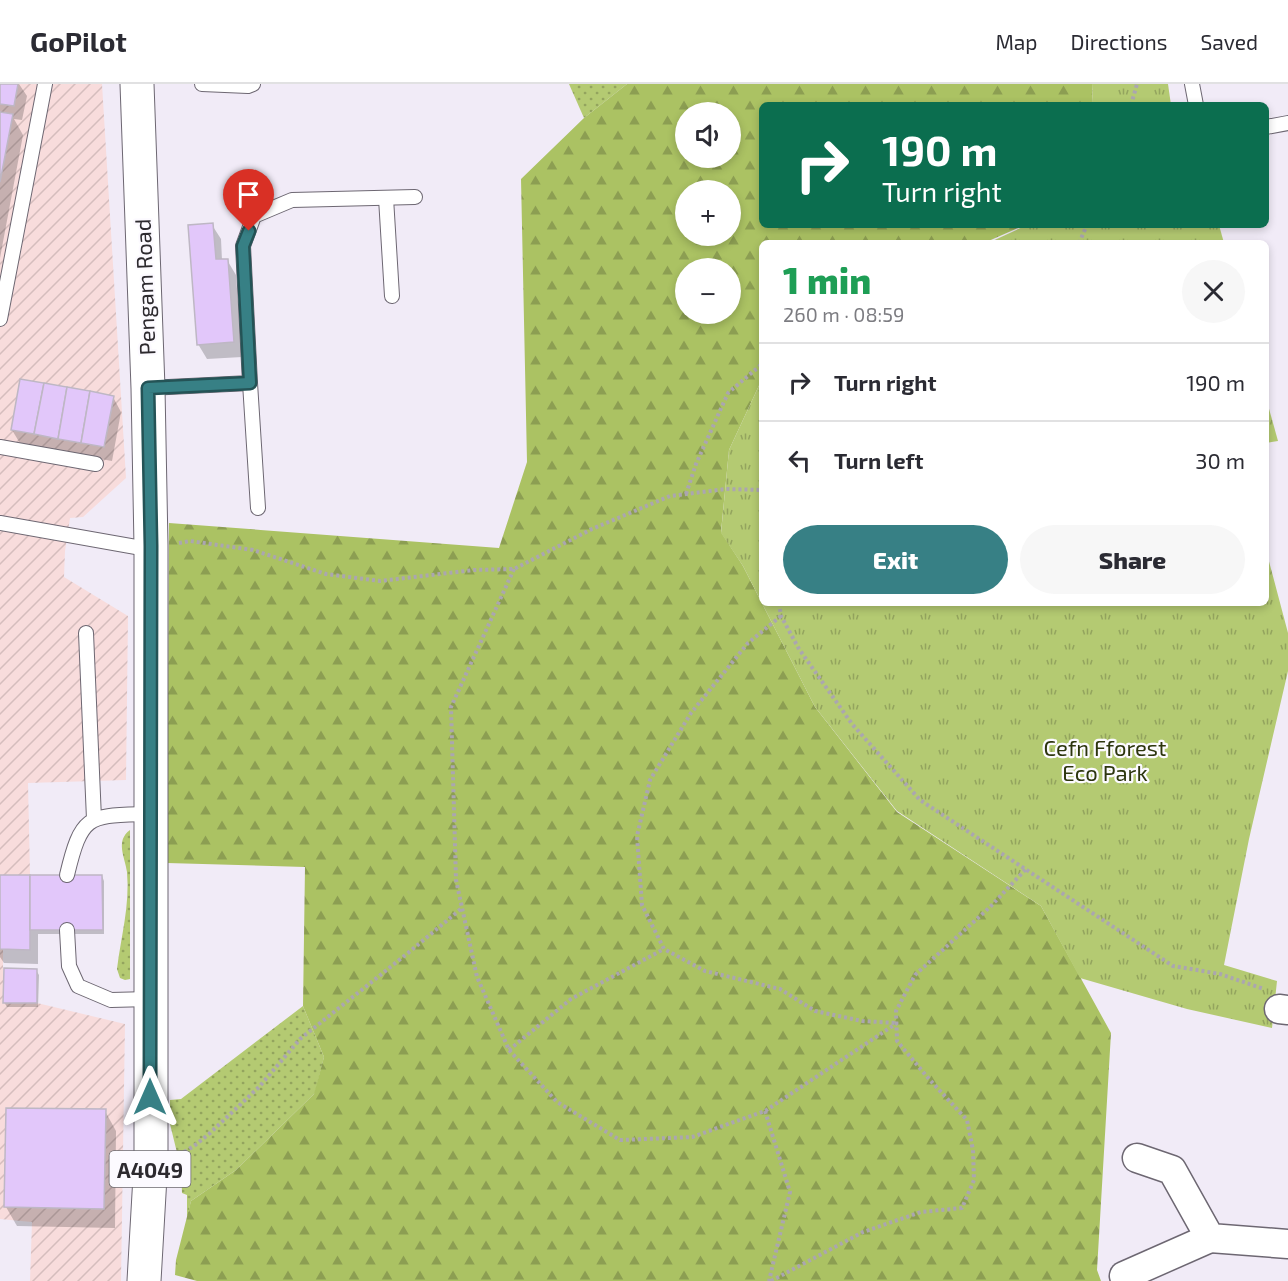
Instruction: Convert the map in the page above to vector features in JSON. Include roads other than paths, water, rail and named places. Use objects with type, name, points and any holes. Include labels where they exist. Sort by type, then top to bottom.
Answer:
[{"type":"main road","name":"Pengam Road","points":[[137,84],[151,546],[150,1159],[144,1281]]},
{"type":"street","points":[[1137,1158],[1172,1170],[1209,1238]]},
{"type":"street","points":[[1124,1276],[1209,1238],[1288,1244]]},
{"type":"lane","points":[[0,319],[45,84]]},
{"type":"lane","points":[[201,84],[211,86],[253,84]]},
{"type":"lane","points":[[1192,84],[1195,102]]},
{"type":"lane","points":[[1269,126],[1288,123]]},
{"type":"lane","points":[[258,507],[243,246],[254,216],[292,200],[415,197]]},
{"type":"lane","points":[[386,198],[392,296]]},
{"type":"lane","points":[[148,388],[250,383]]},
{"type":"lane","points":[[0,447],[96,464]]},
{"type":"lane","points":[[0,523],[136,548],[151,546]]},
{"type":"lane","points":[[87,633],[94,819]]},
{"type":"lane","points":[[67,875],[75,843],[83,828],[94,819],[112,815],[150,814]]},
{"type":"lane","points":[[67,930],[69,966],[78,986],[111,1000],[149,999]]},
{"type":"park label","name":"Cefn Fforest Eco Park","points":[[1105,760]]}]
